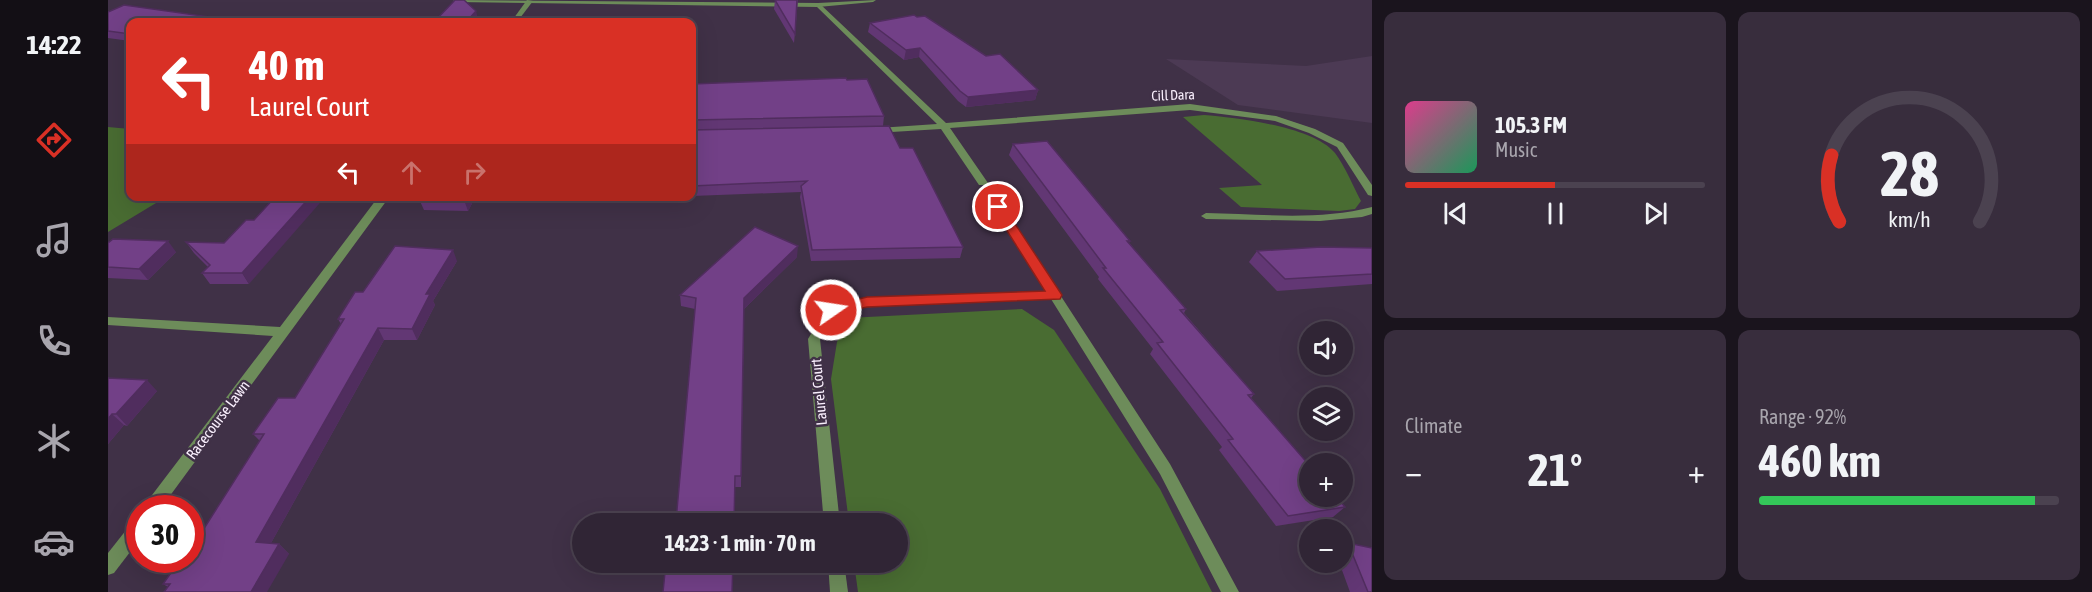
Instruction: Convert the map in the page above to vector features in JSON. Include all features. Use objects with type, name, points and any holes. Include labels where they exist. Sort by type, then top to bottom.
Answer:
[{"type":"street","points":[[456,0],[818,5],[873,0]]},
{"type":"street","points":[[517,18],[530,1]]},
{"type":"street","points":[[818,5],[944,126],[983,183]]},
{"type":"street","name":"Cill Dara","points":[[944,126],[1190,107],[1276,119],[1312,131],[1340,145],[1372,192]]},
{"type":"street","points":[[865,132],[944,126]]},
{"type":"street","name":"Racecourse Lawn","points":[[162,495],[381,201]]},
{"type":"street","points":[[998,207],[1165,469],[1230,592]]},
{"type":"street","points":[[1206,216],[1345,217],[1369,213],[1372,210]]},
{"type":"street","name":"Laurel Court","points":[[831,513],[814,339],[831,310],[867,302],[1055,295]]},
{"type":"street","points":[[108,321],[284,332]]},
{"type":"street","points":[[108,567],[126,543]]},
{"type":"street","points":[[837,573],[839,592]]},
{"type":"shaded area","points":[[1372,56],[1372,123],[1238,105],[1166,59],[1306,66]]},
{"type":"green space","points":[[1204,115],[1274,125],[1310,136],[1324,144],[1339,158],[1361,201],[1355,209],[1339,211],[1241,207],[1219,188],[1262,185],[1183,117]]},
{"type":"green space","points":[[108,127],[126,129],[126,201],[159,201],[108,232]]},
{"type":"green space","points":[[1022,309],[1054,330],[1160,489],[1212,592],[858,592],[855,573],[908,573],[908,513],[848,513],[831,379],[837,342],[848,318]]},
{"type":"building","points":[[455,0],[464,0],[476,11],[470,18],[438,18]]},
{"type":"building","points":[[775,0],[797,0],[795,34]]},
{"type":"building","points":[[124,5],[217,18],[126,18],[126,33],[108,31],[108,12]]},
{"type":"building","points":[[914,15],[925,16],[986,56],[1000,54],[1038,90],[968,97],[920,48],[906,50],[870,23]]},
{"type":"building","points":[[867,79],[884,116],[696,120],[696,84]]},
{"type":"building","points":[[889,126],[900,148],[913,148],[963,247],[812,250],[801,186],[807,181],[696,186],[696,130]]},
{"type":"building","points":[[1047,141],[1130,241],[1127,241],[1186,309],[1180,310],[1254,394],[1248,395],[1299,453],[1299,507],[1345,507],[1288,516],[1228,440],[1233,439],[1157,343],[1163,342],[1103,268],[1106,268],[1013,144]]},
{"type":"building","points":[[271,201],[307,201],[242,273],[202,273],[210,265],[186,242],[224,243],[246,220],[254,220]]},
{"type":"building","points":[[755,227],[798,246],[744,298],[741,476],[735,476],[734,513],[677,513],[696,298],[680,295]]},
{"type":"building","points":[[113,239],[168,241],[139,269],[108,267],[108,243]]},
{"type":"building","points":[[395,246],[453,250],[426,294],[430,294],[412,329],[378,328],[256,542],[279,544],[251,592],[164,592],[170,584],[163,584],[171,573],[204,573],[204,529],[264,434],[253,434],[278,398],[295,398],[344,319],[338,319],[355,292],[363,292]]},
{"type":"building","points":[[1321,247],[1372,248],[1372,274],[1285,279],[1257,251]]},
{"type":"building","points":[[108,378],[147,380],[116,414],[112,414],[108,419]]},
{"type":"building","points":[[1353,544],[1372,548],[1372,592],[1368,592],[1353,555]]},
{"type":"building","points":[[665,573],[733,573],[732,592],[663,592]]},
{"type":"route","points":[[831,310],[867,302],[1055,295],[998,207]]}]
